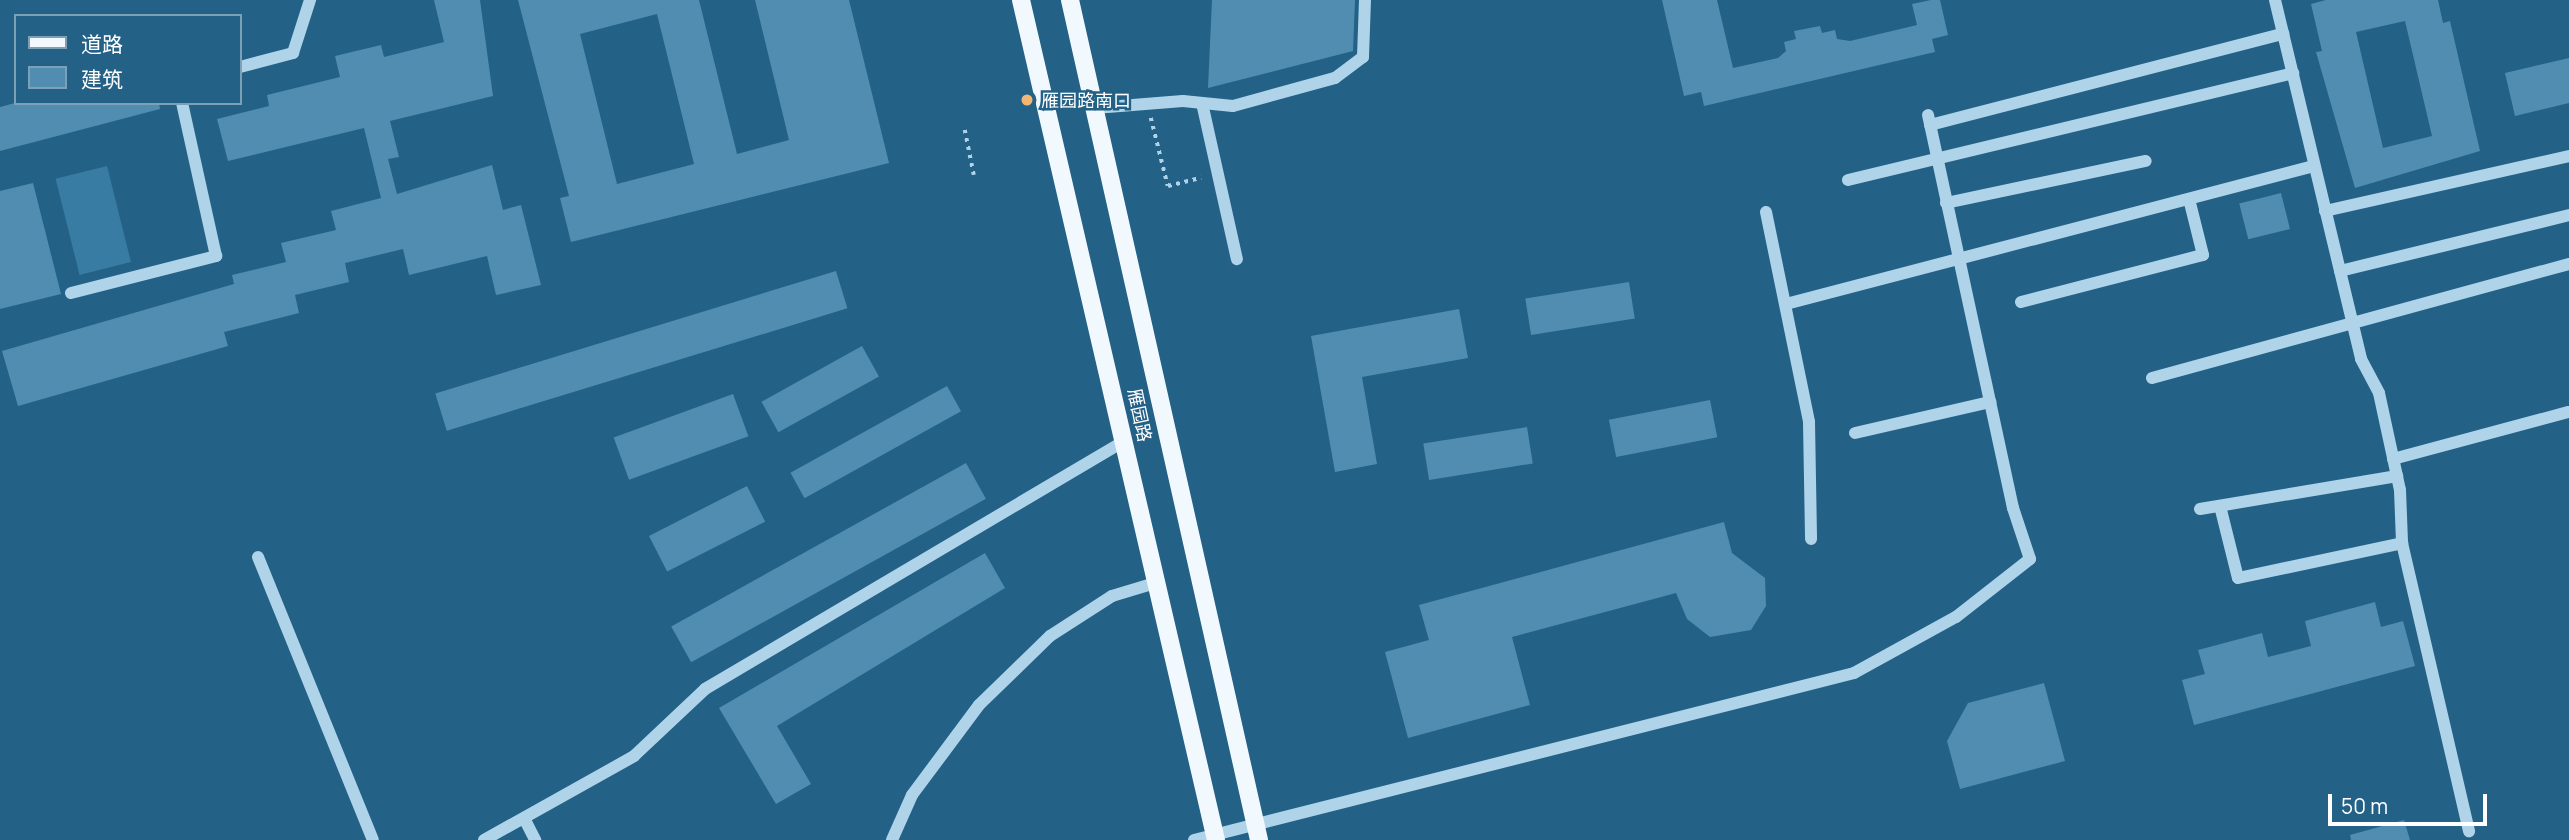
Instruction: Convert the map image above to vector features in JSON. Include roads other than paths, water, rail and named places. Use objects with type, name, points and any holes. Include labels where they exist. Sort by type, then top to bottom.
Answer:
[{"type":"main road","name":"雁园路","points":[[1021,0],[1215,837]]},
{"type":"main road","name":"雁园路","points":[[1070,0],[1258,832]]},
{"type":"street","points":[[242,66],[293,53],[310,0]]},
{"type":"street","points":[[1095,108],[1202,103],[1233,106],[1335,78],[1363,57],[1365,0]]},
{"type":"street","points":[[2275,0],[2352,319],[2379,393],[2397,476],[2402,543],[2469,831]]},
{"type":"street","points":[[1194,840],[1258,832],[1854,673],[1956,617],[2030,559],[1990,402],[1929,120],[2283,34]]},
{"type":"street","points":[[1848,180],[2292,73]]},
{"type":"street","points":[[1202,103],[1237,259]]},
{"type":"street","points":[[71,293],[216,256],[182,105]]},
{"type":"street","points":[[2325,211],[2569,156]]},
{"type":"street","points":[[1946,203],[2146,161]]},
{"type":"street","points":[[1786,304],[2190,203],[2314,166]]},
{"type":"street","points":[[2021,302],[2203,255],[2190,203]]},
{"type":"street","points":[[1766,212],[1809,422],[1811,539]]},
{"type":"street","points":[[2340,271],[2569,215]]},
{"type":"street","points":[[2152,378],[2352,319],[2569,264]]},
{"type":"street","points":[[1855,433],[1990,402]]},
{"type":"street","points":[[2393,458],[2569,412]]},
{"type":"street","points":[[484,840],[635,756],[705,689],[1124,441]]},
{"type":"street","points":[[2200,509],[2397,476]]},
{"type":"street","points":[[2220,506],[2238,578],[2402,543]]},
{"type":"street","points":[[258,557],[373,840]]},
{"type":"street","points":[[892,840],[912,795],[979,705],[1050,636],[1112,596],[1155,583]]},
{"type":"street","points":[[524,818],[535,840]]},
{"type":"place","name":"雁园路南口","points":[[1027,100]]}]
